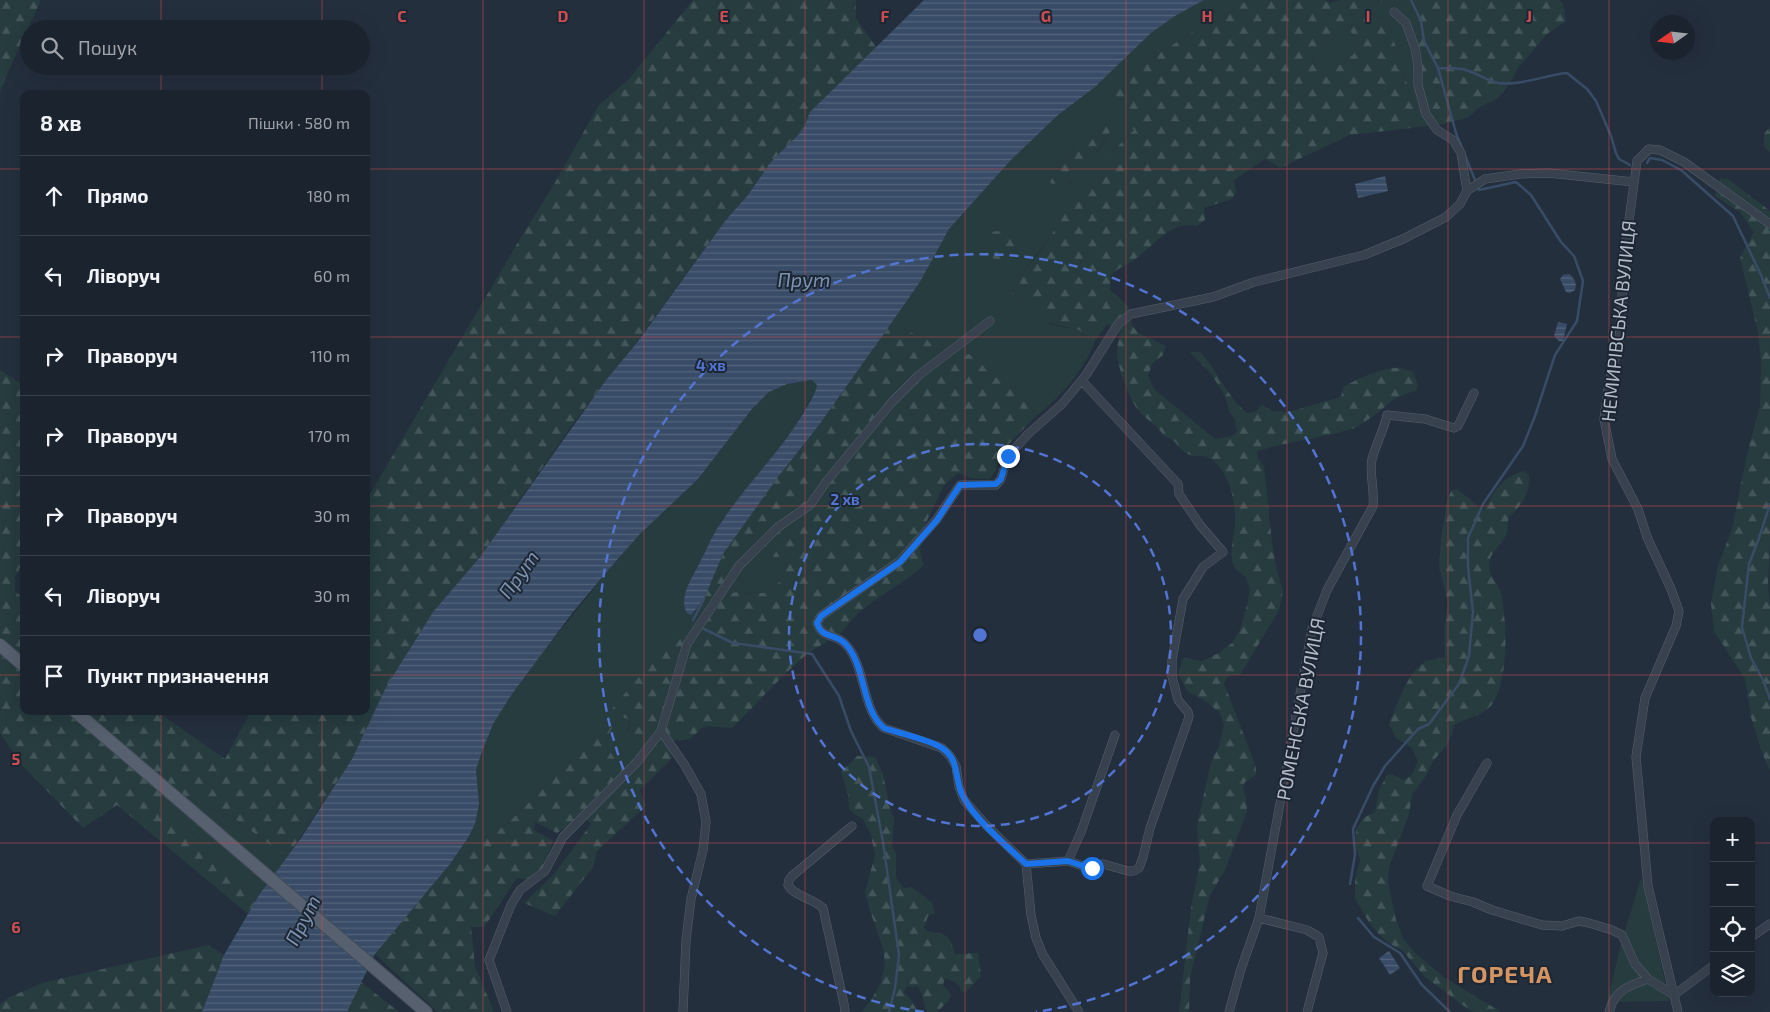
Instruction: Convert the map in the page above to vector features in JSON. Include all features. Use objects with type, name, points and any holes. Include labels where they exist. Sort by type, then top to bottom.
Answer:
[{"type":"main road","points":[[0,645],[20,662]]},
{"type":"main road","points":[[80,715],[426,1012]]},
{"type":"street","points":[[1394,12],[1406,23],[1415,48],[1418,66],[1418,85],[1426,114],[1437,130],[1453,140],[1461,153],[1469,189]]},
{"type":"street","name":"НЕМИРІВСЬКА ВУЛИЦЯ","points":[[1678,1012],[1648,886],[1636,757],[1645,698],[1676,626],[1678,611],[1672,588],[1647,537],[1638,509],[1612,459],[1604,420],[1609,382],[1619,343],[1625,250],[1637,161],[1649,149],[1660,150],[1684,162],[1770,224]]},
{"type":"street","points":[[1079,1012],[1043,955],[1036,938],[1031,915],[1026,864],[986,825],[964,800],[959,788],[956,766],[942,748],[884,728],[878,723],[872,714],[860,671],[851,650],[843,640],[822,634],[817,623],[821,616],[900,562],[937,520],[960,485],[996,484],[1001,479],[1008,456],[1028,434],[1062,404],[1082,381],[1118,324],[1131,314],[1213,297],[1254,282],[1364,255],[1403,239],[1446,217],[1460,204],[1469,189],[1485,179],[1520,174],[1549,174],[1634,182]]},
{"type":"street","points":[[507,1012],[490,960],[511,905],[520,890],[546,871],[563,837],[637,762],[661,731],[688,644],[738,566],[778,527],[810,505],[826,482],[892,402],[919,375],[990,321]]},
{"type":"street","points":[[1026,864],[1068,861],[1092,868],[1103,864],[1128,871],[1134,871],[1138,868],[1189,717],[1188,712],[1178,700],[1172,676],[1172,660],[1183,599],[1203,567],[1222,552],[1200,525],[1179,494],[1178,484],[1082,381]]},
{"type":"street","name":"РОМЕНСЬКА ВУЛИЦЯ","points":[[1228,1012],[1240,969],[1259,918],[1312,629],[1327,590],[1373,506],[1375,494],[1372,482],[1372,461],[1385,426],[1387,415],[1425,419],[1454,428],[1458,426],[1474,392]]},
{"type":"street","points":[[661,731],[684,764],[701,794],[706,822],[703,850],[690,907],[686,940],[683,1012]]},
{"type":"street","points":[[1068,861],[1081,832],[1115,735]]},
{"type":"street","points":[[1487,763],[1457,815],[1427,886],[1450,896],[1542,925],[1562,926],[1579,921],[1590,922],[1612,930],[1622,935],[1635,964],[1648,979],[1674,994],[1710,968]]},
{"type":"street","points":[[844,1012],[844,1004],[823,908],[818,903],[794,892],[788,886],[792,876],[852,826]]},
{"type":"street","points":[[1259,918],[1307,930],[1319,937],[1323,953],[1307,1012]]},
{"type":"street","points":[[1755,934],[1770,924]]},
{"type":"street","points":[[1608,1012],[1612,1001],[1623,989],[1648,979]]},
{"type":"green space","points":[[0,0],[41,0],[32,20],[20,20],[20,46],[0,94]]},
{"type":"green space","points":[[693,0],[856,0],[856,18],[876,47],[811,112],[804,128],[770,163],[748,195],[725,221],[638,340],[570,428],[480,557],[433,612],[386,687],[352,759],[287,857],[235,819],[177,792],[162,805],[259,895],[248,914],[117,805],[83,828],[21,764],[0,733],[0,370],[20,382],[20,568],[15,577],[15,591],[20,595],[20,715],[162,715],[225,759],[249,715],[370,715],[370,494],[599,105],[629,79]]},
{"type":"green space","points":[[1204,0],[1247,0],[1221,19],[1196,30],[1158,54],[1125,80],[1108,97],[1135,129],[1116,148],[1107,163],[1025,270],[1012,294],[1037,306],[1050,324],[1079,330],[1095,341],[1078,373],[1054,401],[1035,417],[1031,407],[941,357],[926,338],[890,325],[920,282],[949,229],[1011,160],[1058,115],[1095,87],[1151,33],[1175,16]],"holes":[[[1110,132],[1099,150],[1070,184],[1050,182],[1059,165],[1084,133]]]},
{"type":"green space","points":[[1247,0],[1325,0],[1330,3],[1340,0],[1404,0],[1397,6],[1373,1],[1369,13],[1388,21],[1420,127],[1350,135],[1280,168],[1265,159],[1234,180],[1236,192],[1232,199],[1204,208],[1205,220],[1197,226],[1188,225],[1171,230],[1134,260],[1111,275],[1110,290],[1128,306],[1132,325],[1138,333],[1166,346],[1163,355],[1153,363],[1148,375],[1154,389],[1215,439],[1232,436],[1237,431],[1235,420],[1229,411],[1225,396],[1212,375],[1190,352],[1200,352],[1228,392],[1247,413],[1255,412],[1262,405],[1273,411],[1288,412],[1341,397],[1343,387],[1363,377],[1387,369],[1401,368],[1413,372],[1418,385],[1416,390],[1394,399],[1375,415],[1355,428],[1257,451],[1258,458],[1264,467],[1272,542],[1276,567],[1283,591],[1279,610],[1240,675],[1229,675],[1224,683],[1256,767],[1256,775],[1245,782],[1243,789],[1247,811],[1225,870],[1210,895],[1190,978],[1189,1012],[1179,1012],[1191,908],[1200,861],[1198,820],[1211,763],[1219,746],[1224,725],[1220,713],[1205,701],[1188,692],[1178,674],[1183,658],[1202,661],[1219,653],[1232,643],[1240,630],[1250,589],[1246,577],[1235,568],[1232,560],[1235,513],[1232,494],[1225,476],[1214,461],[1205,456],[1193,456],[1185,452],[1171,439],[1164,436],[1135,406],[1119,366],[1117,350],[1119,329],[1107,324],[1095,341],[1079,330],[1042,321],[1037,306],[1012,294],[1025,270],[1040,252],[1072,203],[1107,163],[1116,148],[1134,130],[1108,97],[1125,80],[1158,54],[1196,30],[1221,19]],"holes":[[[1348,30],[1355,36],[1354,54],[1329,73],[1319,72],[1314,65],[1312,57],[1342,31]]]},
{"type":"green space","points":[[1404,0],[1428,0],[1413,10],[1406,18],[1409,46],[1419,75],[1436,84],[1438,98],[1431,111],[1445,124],[1420,127],[1388,21],[1369,13],[1373,1],[1397,6]]},
{"type":"green space","points":[[1428,0],[1559,0],[1563,4],[1566,21],[1547,34],[1518,68],[1510,83],[1498,98],[1478,108],[1469,117],[1445,124],[1431,111],[1438,98],[1436,85],[1419,75],[1409,46],[1406,18],[1413,10]]},
{"type":"green space","points":[[1348,30],[1355,36],[1354,54],[1329,73],[1319,73],[1312,57],[1342,31]]},
{"type":"green space","points":[[1101,123],[1108,124],[1110,132],[1094,155],[1083,170],[1063,189],[1055,188],[1050,182],[1059,165],[1091,126]]},
{"type":"green space","points":[[1770,127],[1770,152],[1764,147],[1764,134]]},
{"type":"green space","points":[[1720,178],[1728,179],[1770,211],[1770,542],[1768,584],[1770,607],[1770,771],[1761,750],[1751,717],[1745,679],[1714,631],[1711,604],[1718,566],[1732,529],[1747,454],[1760,406],[1761,362],[1758,332],[1740,258],[1754,232],[1740,212],[1715,196]]},
{"type":"green space","points":[[998,231],[1009,234],[1017,242],[1016,252],[1005,260],[996,261],[989,254],[986,239],[991,232]]},
{"type":"green space","points":[[890,325],[926,338],[941,357],[969,354],[1031,407],[1035,417],[1001,452],[996,470],[989,479],[972,478],[958,473],[944,485],[922,531],[924,539],[920,552],[924,565],[856,615],[842,632],[806,655],[732,728],[707,726],[700,729],[687,740],[675,740],[669,747],[672,758],[640,790],[646,806],[597,851],[593,867],[555,916],[524,903],[555,873],[591,824],[584,817],[557,833],[535,822],[534,830],[553,841],[544,866],[532,880],[517,878],[484,927],[471,927],[475,966],[494,1012],[438,1012],[375,954],[450,864],[507,824],[574,758],[589,736],[704,599],[723,554],[778,477],[819,425]],"holes":[[[773,557],[786,557],[787,562],[784,574],[774,590],[765,593],[737,592],[722,595],[717,592],[738,560],[756,571],[763,563]],[[622,717],[630,720],[628,741],[634,746],[642,746],[652,741],[656,748],[644,764],[628,774],[610,752],[606,740]]]},
{"type":"green space","points":[[812,380],[817,385],[815,392],[792,431],[722,521],[691,578],[684,597],[687,613],[691,615],[590,736],[574,758],[507,824],[450,864],[468,839],[475,824],[476,770],[480,754],[493,724],[512,694],[544,651],[640,534],[698,479],[752,409],[769,392],[787,384]]},
{"type":"green space","points":[[1524,471],[1529,475],[1527,493],[1509,518],[1507,533],[1493,553],[1489,566],[1489,570],[1501,594],[1505,619],[1504,665],[1498,692],[1493,703],[1485,711],[1454,725],[1446,746],[1433,761],[1427,774],[1412,795],[1409,814],[1389,867],[1388,883],[1396,920],[1404,940],[1416,954],[1445,978],[1501,1012],[1473,1012],[1424,976],[1403,951],[1387,942],[1367,919],[1355,898],[1355,881],[1360,859],[1355,847],[1356,830],[1363,818],[1375,812],[1379,790],[1387,775],[1392,774],[1404,780],[1412,775],[1418,761],[1412,748],[1396,738],[1389,724],[1403,690],[1413,673],[1425,662],[1445,657],[1444,629],[1448,603],[1439,567],[1447,501],[1451,491],[1457,489],[1483,510],[1504,481]]},
{"type":"green space","points":[[773,557],[786,557],[787,562],[784,574],[774,590],[765,593],[737,592],[722,595],[717,592],[738,560],[763,563]]},
{"type":"green space","points":[[622,717],[630,720],[628,731],[652,741],[656,748],[644,764],[628,774],[609,752],[606,740],[608,734]]},
{"type":"green space","points":[[857,756],[875,757],[883,774],[894,819],[892,846],[896,854],[896,878],[904,888],[912,887],[932,903],[935,913],[928,916],[924,928],[930,932],[947,936],[955,954],[978,953],[981,976],[967,991],[962,992],[956,983],[945,978],[943,985],[951,994],[949,1000],[937,1012],[927,1012],[921,992],[917,986],[906,987],[904,992],[918,1012],[862,1012],[881,982],[885,963],[883,948],[865,892],[875,855],[871,835],[863,819],[849,809],[848,795],[841,772]]},
{"type":"green space","points":[[176,792],[235,819],[287,857],[259,895],[162,805]]},
{"type":"green space","points":[[1641,878],[1646,893],[1669,1001],[1607,1002],[1622,940]]},
{"type":"green space","points":[[208,945],[224,955],[202,1012],[0,1012],[0,1004],[10,997],[42,983]]},
{"type":"green space","points":[[361,982],[399,1012],[347,1012]]},
{"type":"water","name":"Прут","points":[[924,0],[1204,0],[1175,16],[1151,33],[1095,87],[1058,115],[1011,160],[949,229],[920,282],[819,425],[778,477],[723,554],[704,599],[691,615],[687,613],[685,607],[685,595],[710,541],[719,525],[785,440],[804,412],[817,385],[812,380],[787,384],[769,392],[752,409],[698,479],[640,534],[616,561],[573,612],[512,694],[493,724],[476,770],[479,804],[475,824],[468,838],[450,864],[375,954],[347,1012],[202,1012],[224,955],[259,895],[301,838],[352,759],[386,687],[433,612],[480,557],[606,380],[639,340],[725,221],[748,195],[770,163],[804,128],[810,112]]},
{"type":"water","points":[[1385,176],[1388,191],[1358,198],[1355,184]]},
{"type":"water","points":[[1569,274],[1576,283],[1575,290],[1570,293],[1566,292],[1560,279],[1563,275]]},
{"type":"water","points":[[1558,322],[1567,324],[1563,341],[1559,341],[1554,336]]},
{"type":"water","points":[[1389,951],[1400,968],[1390,975],[1379,958]]},
{"type":"waterway","points":[[1350,884],[1355,855],[1353,829],[1373,786],[1385,766],[1418,729],[1429,724],[1459,684],[1469,656],[1473,612],[1468,567],[1468,538],[1483,504],[1523,446],[1555,355],[1577,321],[1583,281],[1574,256],[1561,242],[1531,195],[1516,182],[1479,190],[1456,133],[1438,68],[1424,41],[1421,21],[1411,0]]},
{"type":"waterway","points":[[1439,68],[1463,69],[1494,82],[1506,84],[1567,73],[1587,89],[1596,101],[1619,159],[1630,165]]},
{"type":"waterway","points":[[1647,163],[1650,158],[1662,160],[1681,170],[1733,216],[1770,298]]},
{"type":"waterway","points":[[1770,504],[1749,564],[1742,627],[1751,658],[1763,680],[1770,699]]},
{"type":"waterway","points":[[693,620],[704,599]]},
{"type":"waterway","points":[[704,629],[733,643],[812,654],[839,696],[851,731],[869,767],[883,842],[899,955],[895,988],[889,1012]]},
{"type":"waterway","points":[[1358,918],[1374,937],[1400,953],[1422,985],[1450,1012]]},
{"type":"district","name":"ГОРЕЧА","points":[[1505,973]]},
{"type":"route","points":[[1008,456],[1001,479],[996,484],[960,485],[937,520],[900,562],[821,616],[817,623],[822,634],[843,640],[851,650],[860,671],[872,714],[878,723],[884,728],[942,748],[956,766],[959,788],[964,800],[986,825],[1026,864],[1068,861],[1092,868]]}]
